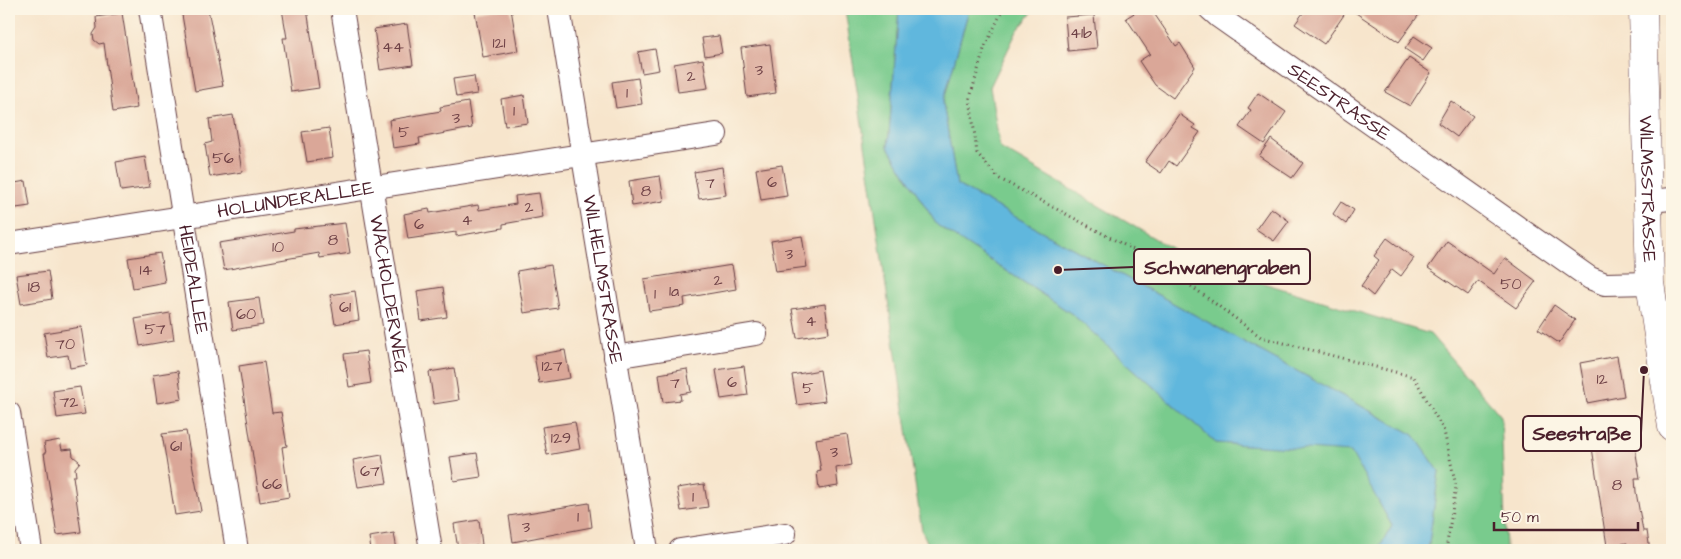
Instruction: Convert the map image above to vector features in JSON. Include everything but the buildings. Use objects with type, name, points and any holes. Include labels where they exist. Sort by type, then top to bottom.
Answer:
[{"type":"street","name":"HEIDEALLEE","points":[[150,9],[237,550]]},
{"type":"street","name":"WACHOLDERWEG","points":[[342,9],[431,550]]},
{"type":"street","name":"WILHELMSTRASSE","points":[[559,9],[646,550]]},
{"type":"street","name":"SEESTRASSE","points":[[1210,9],[1590,278],[1605,284],[1650,283]]},
{"type":"street","name":"WILMSSTRASSE","points":[[1643,9],[1660,200],[1650,283],[1672,426]]},
{"type":"street","name":"HOLUNDERALLEE","points":[[9,244],[183,215],[716,134]]},
{"type":"street","points":[[615,357],[756,334]]},
{"type":"street","points":[[9,414],[31,550]]},
{"type":"street","points":[[680,550],[785,534]]},
{"type":"path","points":[[1004,9],[984,49],[970,98],[977,153],[998,178],[1162,265],[1261,337],[1414,377],[1444,431],[1456,486],[1446,550]]},
{"type":"green space","points":[[845,9],[899,9],[888,147],[937,225],[1072,314],[1216,443],[1351,451],[1392,526],[1378,550],[931,550],[922,531]]},
{"type":"green space","points":[[969,9],[1035,9],[1017,31],[990,87],[1000,148],[1195,262],[1430,334],[1501,416],[1506,550],[1428,550],[1439,471],[1414,435],[957,185],[943,103]]},
{"type":"water","points":[[899,9],[969,9],[943,103],[957,185],[1414,435],[1439,471],[1428,550],[1378,550],[1392,526],[1351,452],[1216,443],[1072,314],[937,225],[888,147]]},
{"type":"place","name":"Schwanengraben","points":[[1058,270]]},
{"type":"place","name":"Seestraße","points":[[1644,370]]}]
